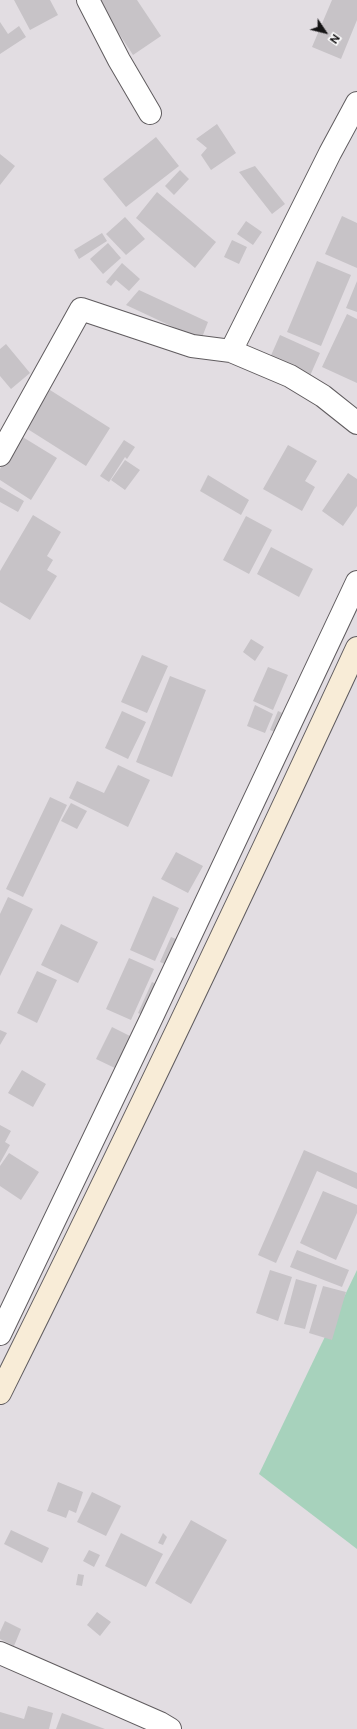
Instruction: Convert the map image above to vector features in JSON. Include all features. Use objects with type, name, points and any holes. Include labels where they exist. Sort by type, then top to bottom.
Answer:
[{"type":"main road","points":[[0,1393],[78,1236],[266,843],[357,648]]},
{"type":"street","points":[[88,0],[150,113]]},
{"type":"street","points":[[231,351],[330,153],[357,103]]},
{"type":"street","points":[[0,455],[81,309],[192,346],[231,351],[290,376],[323,396],[357,423]]},
{"type":"street","points":[[0,1334],[151,1019],[357,582]]},
{"type":"street","points":[[0,1652],[160,1723],[170,1729]]},
{"type":"green space","points":[[357,1270],[357,1549],[259,1474]]},
{"type":"building","points":[[14,0],[50,0],[58,15],[30,30]]},
{"type":"building","points":[[97,0],[137,0],[161,36],[133,55]]},
{"type":"building","points":[[332,0],[357,0],[357,20],[341,59],[312,47]]},
{"type":"building","points":[[0,22],[8,34],[19,26],[26,37],[0,54]]},
{"type":"building","points":[[217,124],[236,153],[211,170],[201,155],[207,148],[196,139]]},
{"type":"building","points":[[156,137],[179,166],[126,207],[103,179]]},
{"type":"building","points":[[0,154],[15,166],[0,185]]},
{"type":"building","points":[[255,166],[285,204],[272,214],[239,172]]},
{"type":"building","points":[[180,170],[189,179],[174,195],[165,186]]},
{"type":"building","points":[[157,192],[216,242],[195,268],[136,218]]},
{"type":"building","points":[[342,216],[357,223],[357,268],[325,254]]},
{"type":"building","points":[[125,217],[145,239],[126,255],[106,234]]},
{"type":"building","points":[[246,221],[262,232],[253,245],[237,234]]},
{"type":"building","points":[[102,233],[107,241],[79,259],[74,250]]},
{"type":"building","points":[[232,240],[247,247],[239,264],[224,257]]},
{"type":"building","points":[[108,243],[121,258],[103,274],[90,259]]},
{"type":"building","points":[[317,261],[351,275],[321,346],[287,332]]},
{"type":"building","points":[[122,263],[140,279],[129,291],[116,280],[111,286],[106,282]]},
{"type":"building","points":[[357,281],[357,312],[346,308]]},
{"type":"building","points":[[139,290],[208,322],[201,340],[126,305]]},
{"type":"building","points":[[347,314],[357,319],[357,383],[322,367]]},
{"type":"building","points":[[280,335],[320,353],[309,378],[269,360]]},
{"type":"building","points":[[6,344],[30,373],[11,389],[0,376],[0,349]]},
{"type":"building","points":[[50,390],[110,428],[86,466],[26,428]]},
{"type":"building","points":[[21,436],[57,458],[31,500],[0,480],[0,469]]},
{"type":"building","points":[[124,440],[135,447],[127,459],[125,457],[109,482],[100,476]]},
{"type":"building","points":[[288,445],[317,461],[305,481],[315,487],[302,511],[263,489]]},
{"type":"building","points":[[125,460],[140,470],[125,490],[111,480]]},
{"type":"building","points":[[348,473],[357,479],[357,506],[343,526],[322,511]]},
{"type":"building","points":[[208,475],[249,500],[241,515],[200,491]]},
{"type":"building","points":[[0,487],[24,501],[18,512],[0,502]]},
{"type":"building","points":[[33,515],[61,532],[47,556],[53,560],[47,570],[57,576],[30,620],[0,602],[0,571]]},
{"type":"building","points":[[246,516],[272,530],[249,574],[223,560]]},
{"type":"building","points":[[271,547],[313,569],[299,597],[257,574]]},
{"type":"building","points":[[251,639],[264,647],[255,661],[243,652]]},
{"type":"building","points":[[142,655],[168,666],[147,713],[121,702]]},
{"type":"building","points":[[268,667],[288,675],[273,710],[253,701]]},
{"type":"building","points":[[170,676],[206,690],[172,777],[136,762]]},
{"type":"building","points":[[255,705],[273,714],[265,733],[247,726]]},
{"type":"building","points":[[122,711],[146,722],[128,759],[105,748]]},
{"type":"building","points":[[278,711],[289,716],[280,734],[270,730]]},
{"type":"building","points":[[118,765],[150,780],[128,827],[69,798],[77,781],[104,793]]},
{"type":"building","points":[[50,797],[67,805],[23,897],[6,889]]},
{"type":"building","points":[[71,803],[87,811],[77,829],[61,821]]},
{"type":"building","points":[[176,852],[203,866],[188,893],[161,879]]},
{"type":"building","points":[[153,896],[179,908],[155,961],[130,950]]},
{"type":"building","points":[[8,897],[33,909],[0,976],[0,914]]},
{"type":"building","points":[[61,924],[98,942],[78,983],[41,965]]},
{"type":"building","points":[[171,937],[186,943],[174,968],[160,962]]},
{"type":"building","points":[[129,958],[154,969],[131,1020],[106,1009]]},
{"type":"building","points":[[37,971],[57,980],[37,1023],[17,1013]]},
{"type":"building","points":[[152,982],[165,988],[151,1019],[138,1013]]},
{"type":"building","points":[[112,1027],[132,1037],[117,1069],[96,1059]]},
{"type":"building","points":[[0,1030],[7,1033],[0,1045]]},
{"type":"building","points":[[22,1070],[46,1084],[33,1107],[8,1093]]},
{"type":"building","points":[[0,1125],[11,1131],[5,1142],[10,1145],[0,1163]]},
{"type":"building","points":[[304,1150],[357,1173],[357,1189],[317,1171],[276,1263],[258,1255]]},
{"type":"building","points":[[9,1153],[39,1172],[21,1200],[0,1186],[0,1166]]},
{"type":"building","points":[[323,1191],[357,1205],[357,1213],[336,1260],[300,1243]]},
{"type":"building","points":[[297,1250],[349,1270],[342,1287],[290,1267]]},
{"type":"building","points":[[270,1270],[292,1277],[278,1321],[256,1313]]},
{"type":"building","points":[[296,1279],[317,1285],[305,1329],[284,1324]]},
{"type":"building","points":[[323,1286],[346,1292],[332,1340],[309,1333]]},
{"type":"building","points":[[58,1482],[83,1492],[76,1513],[69,1510],[66,1518],[47,1511]]},
{"type":"building","points":[[92,1492],[121,1506],[106,1536],[77,1522]]},
{"type":"building","points":[[191,1520],[227,1540],[191,1604],[155,1583]]},
{"type":"building","points":[[11,1530],[49,1548],[42,1563],[4,1544]]},
{"type":"building","points":[[121,1533],[163,1554],[146,1587],[105,1566]]},
{"type":"building","points":[[163,1533],[167,1537],[163,1545],[158,1543]]},
{"type":"building","points":[[89,1550],[100,1555],[94,1567],[83,1561]]},
{"type":"building","points":[[78,1574],[84,1575],[82,1586],[76,1585]]},
{"type":"building","points":[[97,1612],[111,1622],[100,1636],[87,1625]]},
{"type":"building","points":[[5,1621],[21,1629],[14,1646],[0,1639],[0,1632]]},
{"type":"building","points":[[28,1706],[53,1713],[49,1729],[0,1729],[0,1712],[24,1719]]},
{"type":"building","points":[[62,1713],[105,1729],[56,1729]]}]
